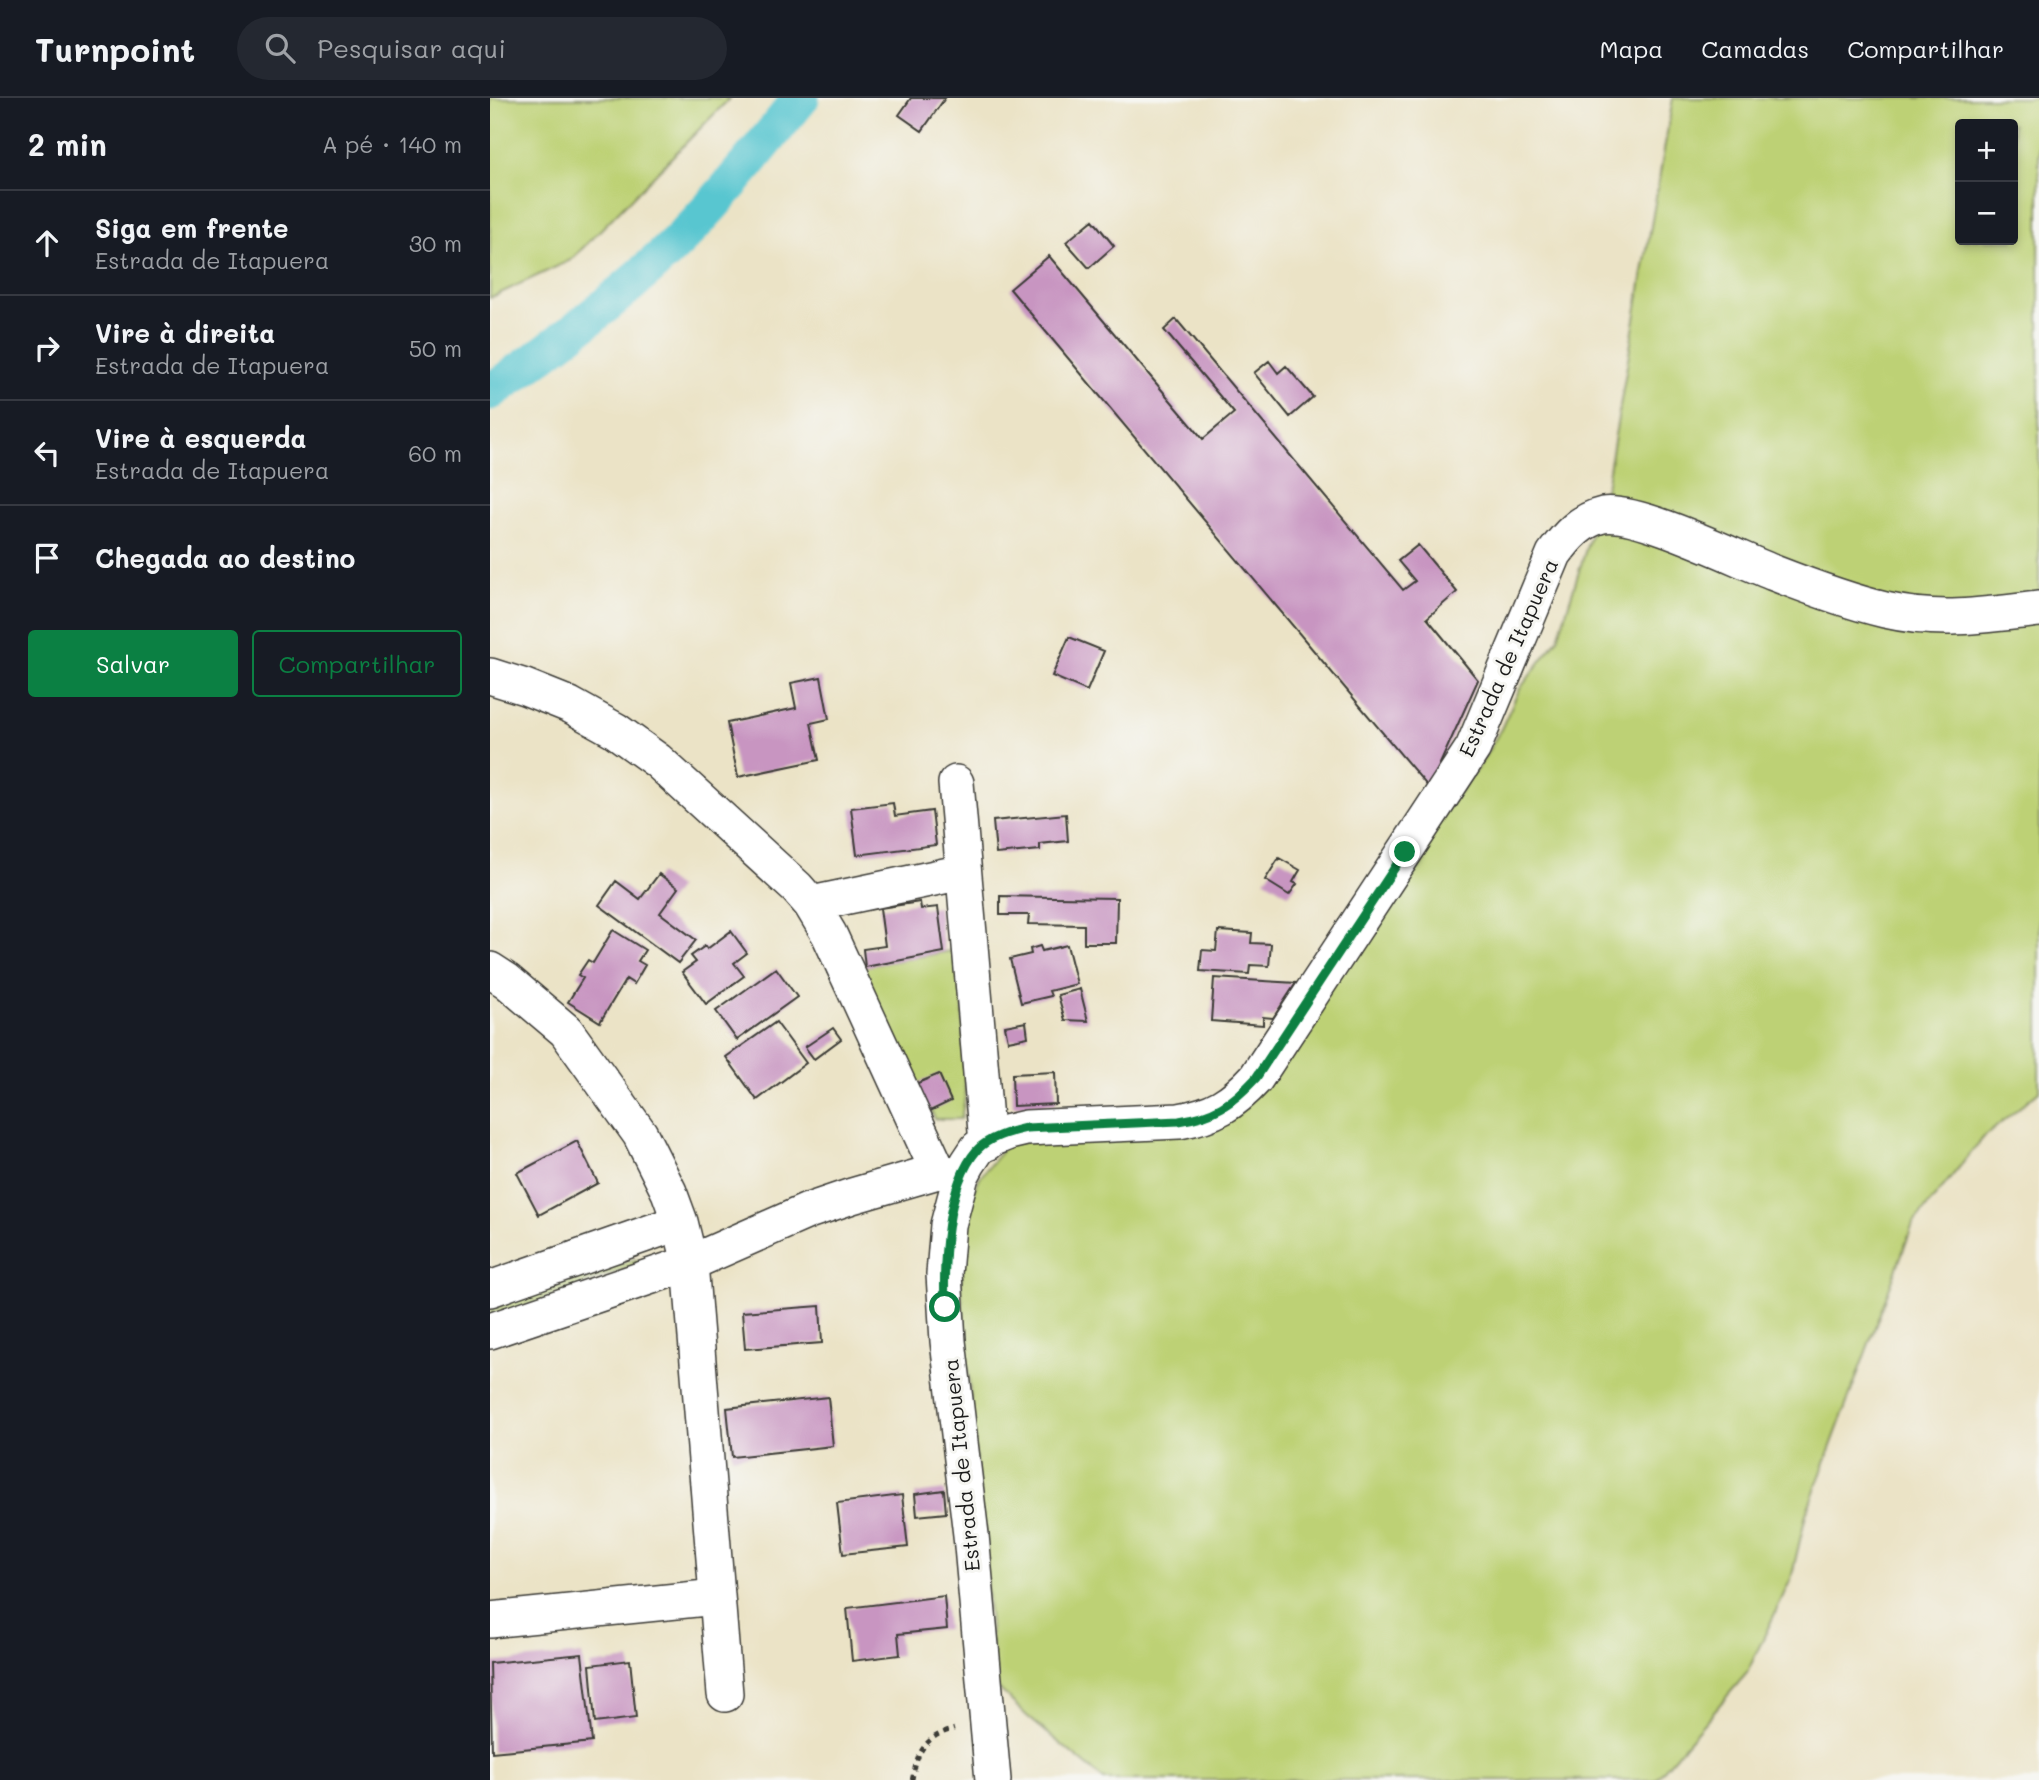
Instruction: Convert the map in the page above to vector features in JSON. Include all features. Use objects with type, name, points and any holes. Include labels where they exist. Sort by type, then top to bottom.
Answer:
[{"type":"street","name":"Estrada de Itapuera","points":[[993,1780],[945,1307],[950,1174],[978,1148],[1009,1132],[1026,1128],[1198,1118],[1228,1105],[1243,1092],[1256,1078],[1473,748],[1554,554],[1567,535],[1583,523],[1604,515],[1625,516],[1654,524],[1845,599],[1923,618],[1963,618],[2039,609]]},
{"type":"street","points":[[490,676],[570,705],[615,730],[657,761],[784,875],[811,904],[829,934],[950,1174],[894,1183],[808,1211],[690,1263],[490,1331]]},
{"type":"street","points":[[956,783],[986,1143]]},
{"type":"street","points":[[811,904],[963,872]]},
{"type":"street","points":[[490,970],[516,988],[566,1031],[640,1134],[669,1192],[680,1222],[690,1263],[725,1694]]},
{"type":"street","points":[[490,1289],[680,1222]]},
{"type":"street","points":[[490,1620],[716,1597]]},
{"type":"path","points":[[912,1780],[917,1756],[926,1742],[943,1732],[989,1721]]},
{"type":"green space","points":[[490,98],[730,98],[571,260],[490,298]]},
{"type":"green space","points":[[1673,98],[2039,98],[2039,1091],[1983,1138],[1913,1224],[1806,1514],[1791,1579],[1747,1673],[1655,1780],[1104,1780],[1027,1716],[995,1685],[961,1286],[969,1209],[974,1190],[980,1177],[1008,1143],[1207,1126],[1480,765],[1519,690],[1558,638],[1607,482]]},
{"type":"green space","points":[[962,949],[965,1097],[961,1119],[935,1119],[860,967]]},
{"type":"green space","points":[[635,1259],[641,1263],[490,1319],[490,1308]]},
{"type":"building","points":[[911,98],[945,98],[922,131],[899,115]]},
{"type":"building","points":[[1093,220],[1114,246],[1089,268],[1066,242]]},
{"type":"building","points":[[1049,256],[1203,439],[1234,413],[1164,330],[1176,319],[1403,590],[1415,581],[1398,561],[1418,545],[1457,592],[1427,618],[1478,680],[1429,788],[1010,289]]},
{"type":"building","points":[[1269,361],[1278,373],[1286,366],[1313,397],[1290,417],[1254,373]]},
{"type":"building","points":[[1069,637],[1104,651],[1087,691],[1052,676]]},
{"type":"building","points":[[821,677],[829,719],[811,723],[819,760],[738,777],[727,723],[796,708],[791,683]]},
{"type":"building","points":[[893,803],[895,816],[932,811],[936,845],[857,855],[851,808]]},
{"type":"building","points":[[1066,814],[1068,841],[1040,844],[1040,850],[996,854],[993,821]]},
{"type":"building","points":[[1279,858],[1300,870],[1293,882],[1297,884],[1289,895],[1265,880]]},
{"type":"building","points":[[659,874],[678,888],[660,913],[696,940],[678,963],[599,905],[616,881],[640,899]]},
{"type":"building","points":[[1000,896],[1117,898],[1116,943],[1084,943],[1084,925],[1028,924],[1029,915],[1000,915]]},
{"type":"building","points":[[920,902],[921,909],[938,907],[944,952],[865,967],[863,949],[885,946],[880,908]]},
{"type":"building","points":[[613,930],[645,950],[638,961],[645,965],[634,984],[626,979],[600,1022],[568,1002],[583,978],[578,975],[588,960],[593,963]]},
{"type":"building","points":[[731,931],[747,953],[734,963],[744,976],[706,1004],[682,972],[696,962],[691,956],[705,946],[707,949]]},
{"type":"building","points":[[1218,931],[1252,933],[1251,943],[1271,944],[1269,966],[1250,965],[1249,974],[1200,971],[1202,950],[1216,951]]},
{"type":"building","points":[[1067,945],[1077,984],[1049,991],[1051,996],[1021,1003],[1010,959],[1031,954],[1030,949],[1040,946],[1042,951]]},
{"type":"building","points":[[776,968],[797,997],[737,1040],[716,1011]]},
{"type":"building","points":[[1214,978],[1296,983],[1273,1018],[1263,1017],[1263,1025],[1211,1021]]},
{"type":"building","points":[[1080,989],[1088,1021],[1065,1020],[1058,995]]},
{"type":"building","points":[[776,1022],[806,1063],[757,1100],[726,1057]]},
{"type":"building","points":[[1026,1022],[1028,1037],[1008,1041],[1005,1026]]},
{"type":"building","points":[[833,1028],[841,1039],[814,1059],[805,1047]]},
{"type":"building","points":[[1055,1072],[1056,1104],[1013,1106],[1012,1074]]},
{"type":"building","points":[[939,1074],[951,1101],[926,1113],[913,1085]]},
{"type":"building","points":[[577,1141],[598,1183],[539,1215],[517,1173]]},
{"type":"building","points":[[820,1306],[822,1343],[745,1349],[742,1312]]},
{"type":"building","points":[[828,1397],[833,1446],[732,1457],[727,1408]]},
{"type":"building","points":[[944,1490],[946,1513],[917,1516],[915,1494]]},
{"type":"building","points":[[902,1495],[908,1547],[843,1554],[837,1503]]},
{"type":"building","points":[[944,1596],[947,1629],[898,1634],[900,1655],[852,1661],[847,1608]]},
{"type":"building","points":[[582,1654],[592,1742],[492,1752],[490,1663]]},
{"type":"building","points":[[630,1660],[636,1718],[595,1723],[590,1665]]},
{"type":"waterway","points":[[490,392],[581,325],[667,252],[720,197],[801,98]]},
{"type":"route","points":[[945,1307],[944,1274],[948,1225],[961,1176],[978,1148],[994,1138],[1026,1128],[1179,1121],[1198,1118],[1228,1105],[1256,1078],[1405,852]]}]
